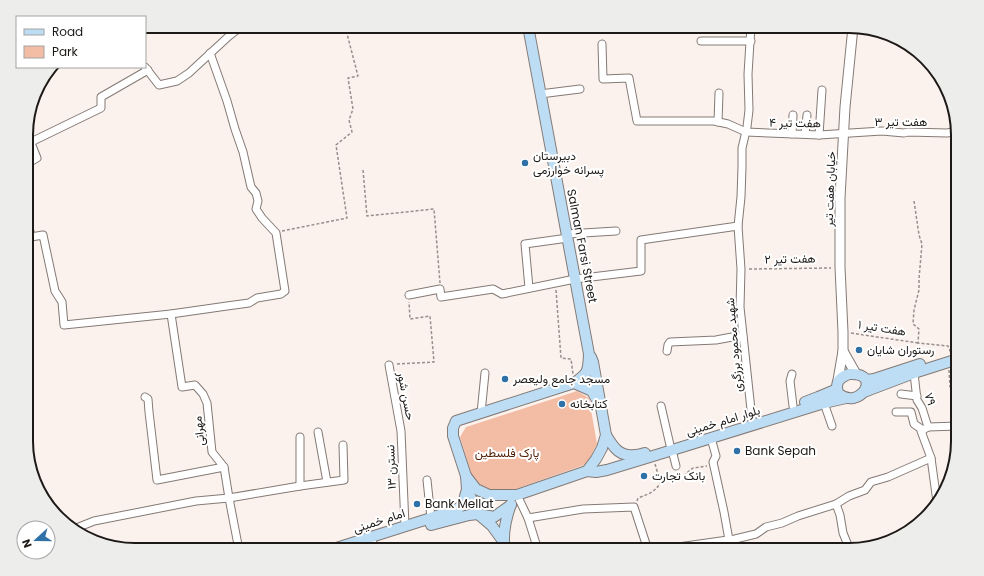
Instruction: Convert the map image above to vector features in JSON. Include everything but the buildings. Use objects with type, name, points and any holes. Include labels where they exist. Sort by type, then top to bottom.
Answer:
[{"type":"main road","name":"Salman Farsi Street","points":[[529,33],[589,354]]},
{"type":"main road","points":[[502,543],[492,526],[474,514],[467,489],[466,476],[453,436],[453,428],[456,421],[574,384],[587,373],[589,354]]},
{"type":"main road","points":[[587,471],[596,460],[606,435],[593,362],[589,354]]},
{"type":"main road","points":[[864,392],[866,380],[862,376],[856,374],[844,376],[837,384],[838,393],[842,397],[846,398],[858,396],[864,392],[951,358]]},
{"type":"main road","points":[[866,380],[951,358]]},
{"type":"main road","points":[[574,384],[592,391],[601,406]]},
{"type":"main road","name":"بلوار امام خمینی","points":[[466,476],[476,489],[489,495],[517,495],[587,471],[596,472],[607,470],[653,456],[752,418],[818,397],[837,384]]},
{"type":"main road","name":"بلوار امام خمینی","points":[[606,435],[616,449],[621,453],[636,456],[711,438],[824,403],[846,398]]},
{"type":"main road","name":"امام خمینی","points":[[352,543],[458,508],[463,504],[467,489]]},
{"type":"main road","points":[[504,543],[506,522],[511,505],[517,495]]},
{"type":"main road","name":"امام خمینی","points":[[382,543],[439,522],[474,514],[494,517],[511,505]]},
{"type":"street","points":[[33,141],[101,108],[101,97],[146,68],[159,85],[183,77],[233,33]]},
{"type":"street","name":"شهید محمود برزگری","points":[[751,33],[748,74],[749,110],[742,148],[741,197],[738,226],[741,269],[740,307],[752,418]]},
{"type":"street","name":"خیابان هفت تیر","points":[[837,384],[843,351],[844,332],[840,267],[840,198],[845,107],[853,33]]},
{"type":"street","points":[[701,41],[751,41]]},
{"type":"street","points":[[602,44],[603,79],[629,78],[637,121],[714,121],[746,130]]},
{"type":"street","points":[[33,237],[43,235],[55,291],[62,302],[64,325],[171,314],[249,303],[257,298],[281,294],[285,290],[276,233],[256,209],[258,201],[256,193],[251,187],[243,152],[210,53]]},
{"type":"street","points":[[540,94],[580,89]]},
{"type":"street","points":[[818,135],[822,90]]},
{"type":"street","points":[[718,122],[719,93]]},
{"type":"street","points":[[805,134],[807,114]]},
{"type":"street","points":[[792,134],[794,115]]},
{"type":"street","name":"هفت تیر ۴","points":[[746,130],[792,134],[844,134]]},
{"type":"street","name":"هفت تیر ۳","points":[[844,134],[882,131],[904,133],[951,132]]},
{"type":"street","points":[[33,147],[37,158],[33,160]]},
{"type":"street","points":[[409,295],[440,288],[440,297],[493,289],[502,294],[575,278],[640,271],[641,240],[738,226]]},
{"type":"street","points":[[529,288],[525,244],[567,236],[616,231]]},
{"type":"street","name":"مهرانی","points":[[171,314],[182,387],[195,386],[203,394],[207,403],[212,452],[224,467],[238,543]]},
{"type":"street","points":[[667,351],[670,342],[743,337]]},
{"type":"street","points":[[843,351],[856,374]]},
{"type":"street","name":"حسن شور","points":[[389,365],[401,430]]},
{"type":"street","points":[[481,413],[485,373]]},
{"type":"street","name":"۷۹","points":[[914,373],[917,400],[922,408],[926,428],[921,431],[930,458],[936,494]]},
{"type":"street","points":[[792,374],[790,381],[793,406]]},
{"type":"street","points":[[902,394],[917,396]]},
{"type":"street","points":[[145,397],[148,399],[158,480],[224,467]]},
{"type":"street","points":[[824,403],[832,426]]},
{"type":"street","points":[[661,406],[676,466]]},
{"type":"street","points":[[896,412],[911,412],[914,424],[926,428],[951,426]]},
{"type":"street","name":"نسترن ۱۳","points":[[401,430],[404,526]]},
{"type":"street","points":[[318,432],[327,482]]},
{"type":"street","points":[[300,437],[300,486]]},
{"type":"street","points":[[711,438],[716,456],[713,462],[729,540]]},
{"type":"street","points":[[80,527],[94,521],[196,501],[229,498],[344,480],[343,445]]},
{"type":"street","points":[[707,543],[756,534],[766,528],[798,516],[836,504],[849,496],[865,490],[871,482],[888,477],[930,458]]},
{"type":"street","points":[[427,480],[431,518]]},
{"type":"street","points":[[517,495],[528,518],[536,543]]},
{"type":"street","points":[[836,504],[840,515],[843,533],[847,543]]},
{"type":"street","points":[[528,518],[583,509],[634,507],[646,543]]},
{"type":"path","points":[[276,233],[347,218],[336,145],[352,132],[349,120],[353,109],[348,78],[358,76],[347,33]]},
{"type":"path","points":[[363,170],[367,216],[434,209],[440,288]]},
{"type":"path","points":[[914,201],[922,244],[918,279],[919,290],[914,310],[913,324],[919,329],[918,343]]},
{"type":"path","name":"هفت تیر ۲","points":[[741,269],[840,267]]},
{"type":"path","points":[[555,283],[562,358],[571,358],[574,384]]},
{"type":"path","points":[[389,365],[434,362],[430,316],[410,319],[409,295]]},
{"type":"path","name":"هفت تیر ۱","points":[[844,332],[948,346],[951,352]]},
{"type":"path","points":[[653,456],[661,482]]},
{"type":"path","points":[[634,507],[638,498],[657,489],[661,482],[684,475],[693,468],[711,465],[713,462]]},
{"type":"green space","name":"پارک فلسطین","points":[[577,391],[589,398],[597,444],[587,464],[513,490],[488,492],[475,486],[460,437],[466,427]]},
{"type":"place","name":"دبیرستان پسرانه خوارزمی","points":[[525,163]]},
{"type":"place","name":"رستوران شایان","points":[[859,350]]},
{"type":"place","name":"مسجد جامع ولیعصر","points":[[505,379]]},
{"type":"place","name":"کتابخانه","points":[[562,404]]},
{"type":"place","name":"Bank Sepah","points":[[737,451]]},
{"type":"place","name":"بانک تجارت","points":[[644,476]]},
{"type":"place","name":"Bank Mellat","points":[[417,504]]}]
